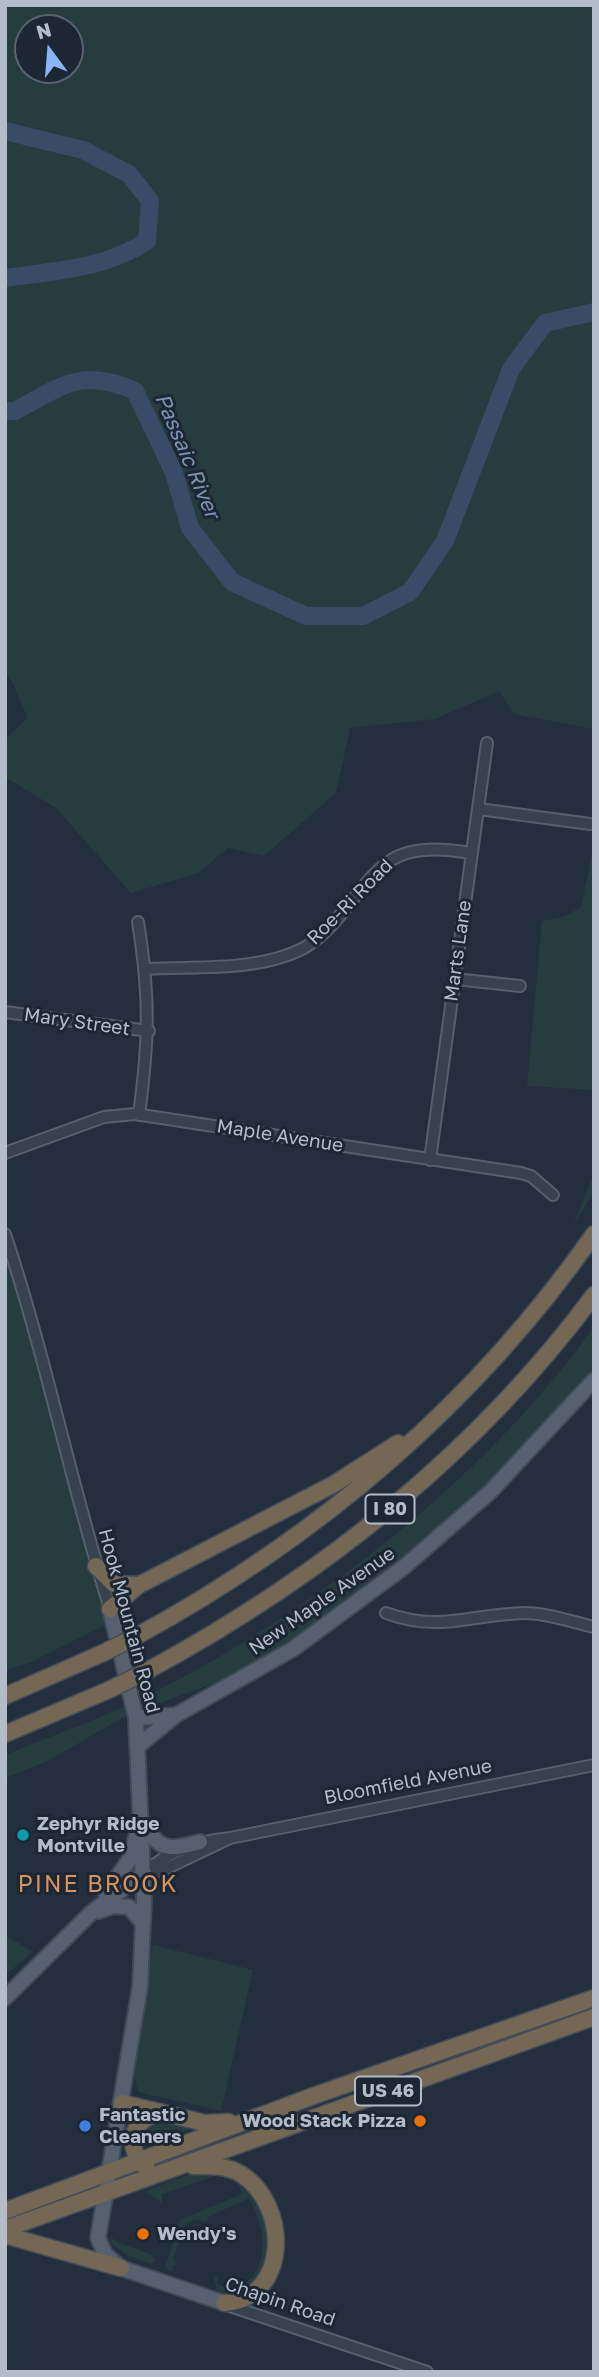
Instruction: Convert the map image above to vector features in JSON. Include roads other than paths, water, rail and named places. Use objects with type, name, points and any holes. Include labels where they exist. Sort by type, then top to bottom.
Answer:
[{"type":"highway","name":"I 80","points":[[5,1696],[135,1637],[224,1586],[308,1528],[382,1468],[468,1387],[538,1307],[594,1234]]},
{"type":"highway","name":"I 80","points":[[5,1734],[144,1673],[272,1598],[387,1512],[494,1412],[543,1358],[594,1295]]},
{"type":"highway","points":[[110,1609],[139,1585],[353,1473],[410,1434],[468,1387]]},
{"type":"highway","points":[[96,1566],[114,1584],[139,1585]]},
{"type":"highway","name":"US 46","points":[[5,2211],[253,2118],[594,1998]]},
{"type":"highway","name":"US 46","points":[[5,2229],[594,2017]]},
{"type":"highway","points":[[122,2103],[205,2123],[253,2118]]},
{"type":"highway","points":[[154,2176],[139,2162],[132,2142],[135,2129],[143,2120],[162,2113]]},
{"type":"highway","points":[[183,2165],[224,2168],[240,2174],[263,2197],[273,2221],[276,2254],[268,2279],[250,2296],[224,2303]]},
{"type":"highway","points":[[5,2235],[121,2269]]},
{"type":"main road","name":"New Maple Avenue","points":[[138,1746],[176,1715],[293,1649],[404,1567],[500,1482],[594,1380]]},
{"type":"main road","name":"Hook Mountain Road","points":[[110,1609],[136,1718],[144,1873],[140,1987],[98,2238],[105,2254],[121,2269]]},
{"type":"main road","name":"New Maple Avenue","points":[[136,1718],[176,1715]]},
{"type":"main road","points":[[141,1821],[162,1846],[175,1849],[200,1842]]},
{"type":"main road","points":[[92,1913],[131,1857],[141,1821]]},
{"type":"main road","name":"Bloomfield Avenue","points":[[5,1998],[92,1913],[144,1873]]},
{"type":"main road","points":[[92,1913],[121,1905],[129,1907],[142,1922]]},
{"type":"main road","name":"Chapin Road","points":[[121,2269],[224,2303]]},
{"type":"street","name":"Marts Lane","points":[[430,1160],[487,743]]},
{"type":"street","points":[[479,809],[590,824]]},
{"type":"street","name":"Roe-Ri Road","points":[[146,969],[247,963],[288,955],[322,935],[376,871],[397,856],[422,849],[472,853]]},
{"type":"street","points":[[138,922],[146,969],[149,1031],[139,1115]]},
{"type":"street","points":[[455,979],[520,986]]},
{"type":"street","name":"Mary Street","points":[[5,1012],[149,1031]]},
{"type":"street","name":"Maple Avenue","points":[[5,1153],[104,1116],[139,1115],[521,1172],[531,1176],[553,1195]]},
{"type":"street","name":"Hook Mountain Road","points":[[5,1234],[48,1373],[96,1566],[110,1609]]},
{"type":"street","points":[[386,1613],[411,1623],[435,1624],[529,1613],[594,1627]]},
{"type":"street","name":"Bloomfield Avenue","points":[[144,1873],[159,1859],[200,1842],[594,1765]]},
{"type":"street","name":"Bloomfield Avenue","points":[[144,1873],[162,1871],[230,1838]]},
{"type":"street","name":"Chapin Road","points":[[224,2303],[428,2372]]},
{"type":"waterway","name":"Passaic River","points":[[5,131],[83,150],[129,174],[150,201],[147,241],[131,250],[97,263],[5,278]]},
{"type":"waterway","name":"Passaic River","points":[[5,411],[15,411],[59,387],[86,380],[100,380],[135,391],[174,473],[190,528],[232,582],[306,616],[363,616],[410,592],[445,541],[511,369],[545,323],[594,312]]},
{"type":"place","name":"Zephyr Ridge Montville","points":[[23,1835]]},
{"type":"place","name":"Wood Stack Pizza","points":[[420,2121]]},
{"type":"place","name":"Fantastic Cleaners","points":[[85,2126]]},
{"type":"place","name":"Wendy's","points":[[143,2234]]},
{"type":"district","name":"PINE BROOK","points":[[98,1885]]}]
